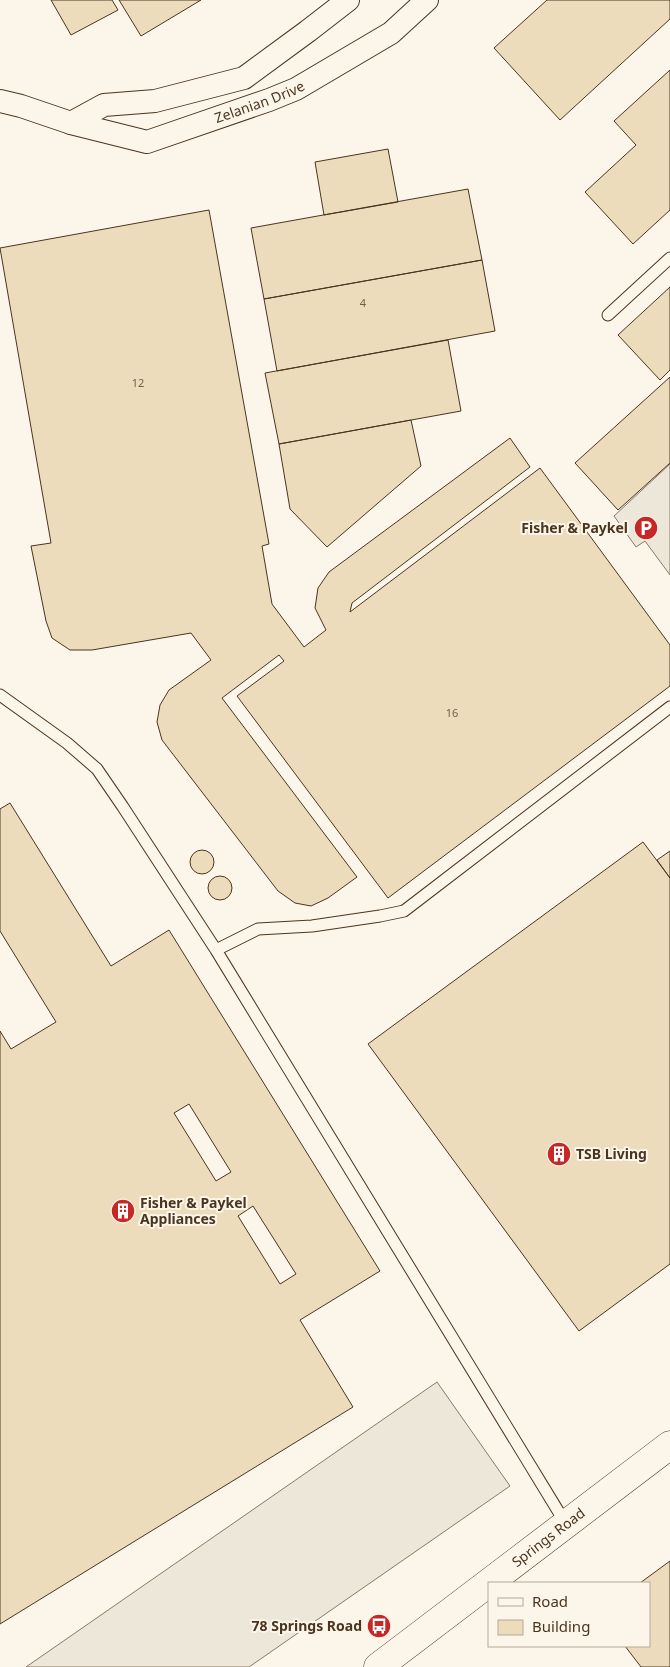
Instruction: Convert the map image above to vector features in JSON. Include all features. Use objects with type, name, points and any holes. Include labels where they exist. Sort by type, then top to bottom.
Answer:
[{"type":"main road","name":"Springs Road","points":[[490,1582],[670,1445]]},
{"type":"main road","name":"Springs Road","points":[[378,1667],[488,1583]]},
{"type":"street","name":"Zelanian Drive","points":[[70,123],[104,105],[154,100],[244,78],[348,0]]},
{"type":"street","name":"Zelanian Drive","points":[[0,101],[21,106],[70,123],[147,142],[260,104],[296,89],[391,33],[427,0]]},
{"type":"lane","points":[[608,315],[670,258]]},
{"type":"lane","points":[[0,695],[67,743],[97,769],[216,950],[566,1524]]},
{"type":"lane","points":[[216,950],[258,929],[312,926],[404,911],[670,708]]},
{"type":"shaded area","name":"Fisher & Paykel","points":[[670,464],[670,575],[645,541],[636,547],[614,516]]},
{"type":"shaded area","points":[[437,1382],[510,1486],[249,1667],[26,1667]]},
{"type":"building","points":[[51,0],[112,0],[118,10],[71,35]]},
{"type":"building","points":[[119,0],[201,0],[141,36]]},
{"type":"building","points":[[547,0],[670,0],[670,19],[560,120],[494,48]]},
{"type":"building","points":[[670,70],[670,210],[633,244],[585,192],[636,145],[614,121]]},
{"type":"building","points":[[388,149],[398,202],[324,215],[315,162]]},
{"type":"building","points":[[468,189],[482,260],[264,299],[251,228]]},
{"type":"building","points":[[209,210],[269,544],[262,546],[272,604],[304,647],[326,630],[315,608],[318,588],[329,572],[510,438],[530,467],[352,603],[350,612],[540,468],[670,645],[670,686],[388,898],[237,696],[284,661],[279,655],[222,698],[357,877],[328,898],[311,906],[295,903],[278,891],[162,740],[157,722],[160,705],[169,690],[211,660],[191,633],[92,650],[70,650],[52,638],[46,621],[31,546],[51,543],[0,248]]},
{"type":"building","points":[[482,260],[495,331],[277,371],[264,299]]},
{"type":"building","points":[[670,287],[670,370],[660,380],[618,335]]},
{"type":"building","points":[[448,340],[461,411],[279,444],[265,373]]},
{"type":"building","points":[[670,377],[670,463],[618,510],[575,463]]},
{"type":"building","points":[[411,420],[421,466],[327,547],[290,509],[279,444]]},
{"type":"building","name":"Fisher & Paykel Appliances","points":[[10,803],[111,966],[169,930],[380,1271],[300,1320],[353,1407],[0,1624],[0,1031],[11,1049],[56,1022],[0,931],[0,809]],"holes":[[[189,1104],[231,1172],[216,1181],[174,1113]],[[253,1206],[296,1274],[280,1284],[238,1216]]]},
{"type":"building","name":"TSB Living","points":[[643,842],[670,878],[670,1264],[579,1331],[368,1044]]},
{"type":"building","points":[[202,850],[211,853],[214,862],[211,871],[202,874],[193,871],[190,862],[193,853]]},
{"type":"building","points":[[670,851],[670,878],[657,860]]},
{"type":"building","points":[[220,876],[229,879],[232,888],[229,897],[220,900],[211,897],[208,888],[211,879]]},
{"type":"building","points":[[670,1561],[670,1667],[641,1667],[626,1647],[650,1647],[650,1582],[641,1582]]},
{"type":"place","name":"Fisher & Paykel","points":[[646,528]]},
{"type":"place","name":"TSB Living","points":[[559,1154]]},
{"type":"place","name":"Fisher & Paykel Appliances","points":[[123,1211]]},
{"type":"place","name":"78 Springs Road","points":[[379,1626]]}]
